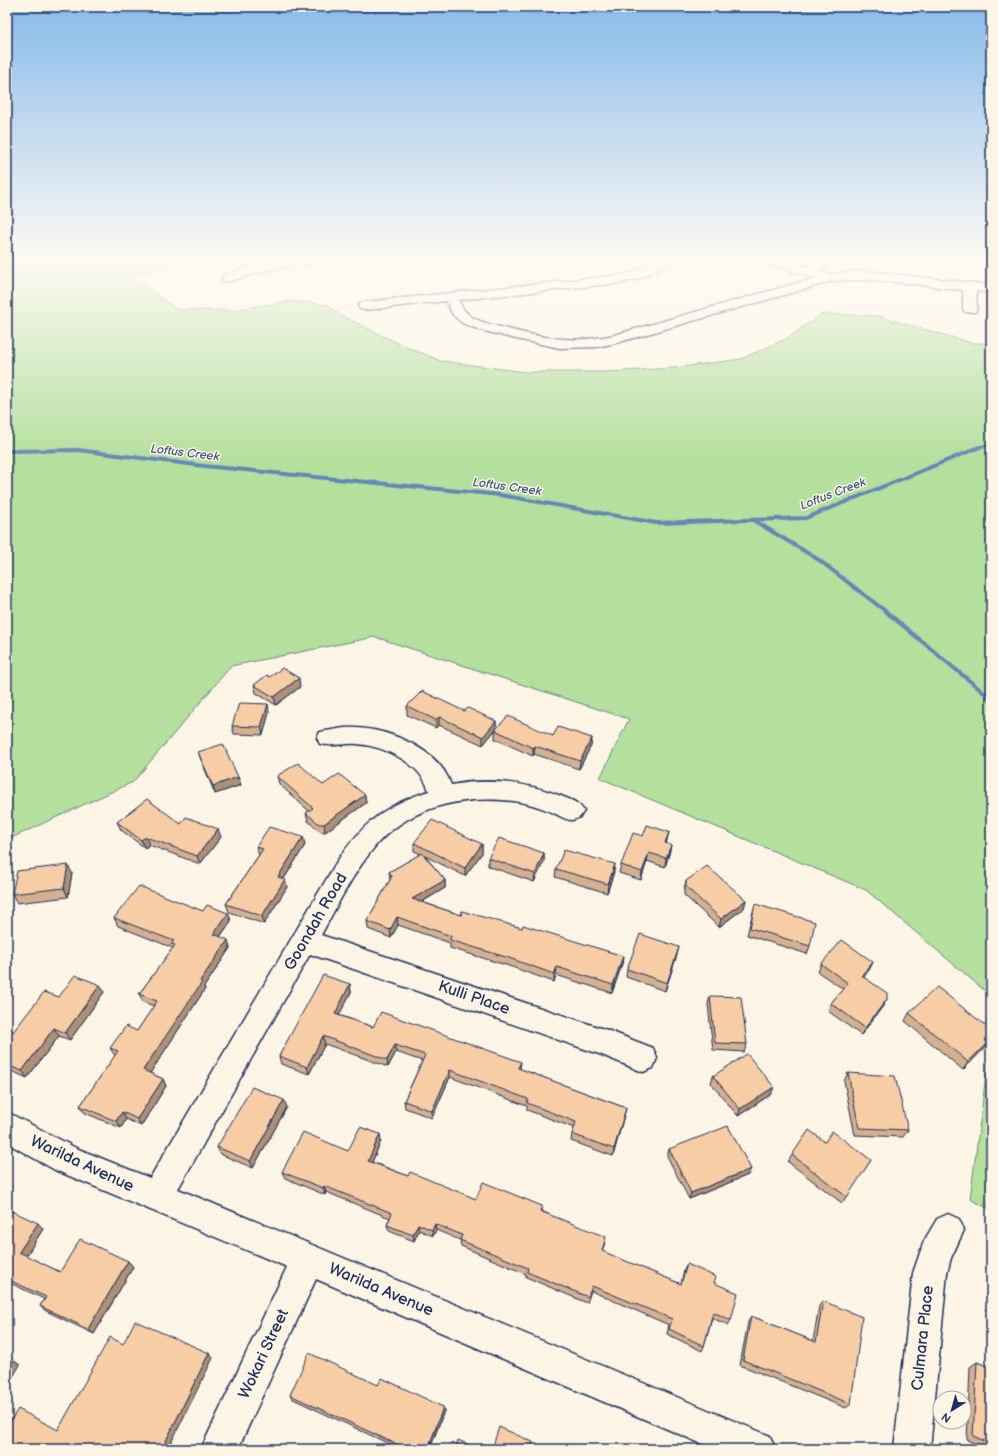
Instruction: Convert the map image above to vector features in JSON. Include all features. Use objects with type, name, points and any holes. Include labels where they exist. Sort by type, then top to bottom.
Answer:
[{"type":"street","points":[[482,326],[541,341],[580,345],[623,337],[661,326]]},
{"type":"street","points":[[328,738],[358,736],[378,741],[415,756],[428,766],[436,777],[442,795]]},
{"type":"street","name":"Goondah Road","points":[[156,1197],[346,870],[361,845],[372,834],[396,815],[442,795],[471,791],[502,791],[526,794],[549,801],[572,811]]},
{"type":"street","name":"Kulli Place","points":[[305,941],[607,1043],[643,1058]]},
{"type":"street","name":"Warilda Avenue","points":[[7,1127],[66,1159],[757,1449]]},
{"type":"street","name":"Culmara Place","points":[[912,1449],[930,1273],[936,1253],[948,1230]]},
{"type":"street","name":"Wokari Street","points":[[219,1449],[308,1260]]},
{"type":"green space","points":[[7,326],[362,326],[395,342],[441,361],[526,372],[607,372],[674,368],[741,359],[786,339],[805,326],[913,326],[972,343],[991,343],[991,996],[866,890],[600,778],[629,719],[375,637],[231,666],[133,782],[7,840]]},
{"type":"green space","points":[[991,1036],[991,1210],[970,1199]]},
{"type":"building","points":[[282,668],[299,678],[274,697],[254,685],[267,675],[270,677]]},
{"type":"building","points":[[422,691],[464,711],[468,708],[496,721],[483,737],[439,717],[436,720],[407,706]]},
{"type":"building","points":[[239,703],[268,704],[261,727],[232,726]]},
{"type":"building","points":[[508,716],[553,736],[558,727],[592,738],[580,761],[535,746],[533,748],[495,730]]},
{"type":"building","points":[[223,744],[238,777],[213,786],[198,752]]},
{"type":"building","points":[[298,763],[323,785],[339,774],[365,795],[324,824],[319,824],[306,813],[313,808],[277,776]]},
{"type":"building","points":[[147,799],[181,824],[186,817],[218,829],[197,856],[146,837],[141,840],[117,822]]},
{"type":"building","points":[[432,820],[482,844],[465,868],[414,843]]},
{"type":"building","points":[[647,825],[669,832],[665,843],[671,845],[666,858],[649,853],[642,872],[621,865],[633,833],[643,836]]},
{"type":"building","points":[[269,827],[303,837],[278,877],[285,879],[262,916],[226,904],[263,849],[256,847]]},
{"type":"building","points":[[499,838],[544,853],[535,874],[488,858]]},
{"type":"building","points":[[564,850],[615,864],[608,884],[556,869]]},
{"type":"building","points":[[422,853],[445,880],[412,899],[461,915],[462,911],[522,928],[523,925],[623,956],[613,985],[557,967],[554,974],[509,958],[450,940],[451,936],[397,917],[390,930],[367,921],[392,876],[389,872]]},
{"type":"building","points":[[68,865],[64,888],[12,894],[17,871]]},
{"type":"building","points":[[707,866],[746,900],[721,919],[686,887],[686,881]]},
{"type":"building","points":[[139,886],[203,911],[207,905],[228,913],[214,934],[228,940],[200,981],[202,982],[143,1070],[163,1079],[137,1119],[122,1112],[116,1121],[80,1106],[118,1051],[110,1048],[126,1026],[137,1031],[157,1001],[139,994],[175,945],[171,944],[174,941],[114,918]]},
{"type":"building","points":[[755,904],[815,922],[810,946],[750,928]]},
{"type":"building","points":[[640,934],[679,947],[667,983],[627,969]]},
{"type":"building","points":[[842,940],[873,962],[862,976],[887,993],[887,999],[865,1028],[831,1003],[848,983],[821,964]]},
{"type":"building","points":[[75,975],[100,985],[65,1033],[54,1028],[22,1071],[7,1065],[7,1029],[13,1032],[44,992],[59,997]]},
{"type":"building","points":[[323,975],[350,984],[335,1014],[373,1027],[381,1012],[521,1062],[518,1068],[626,1108],[614,1149],[572,1134],[576,1122],[527,1103],[528,1099],[450,1070],[432,1111],[404,1101],[425,1055],[395,1045],[387,1060],[323,1036],[307,1067],[279,1056]]},
{"type":"building","points":[[937,987],[991,1030],[991,1039],[968,1062],[909,1013]]},
{"type":"building","points":[[710,996],[741,997],[747,1044],[715,1043]]},
{"type":"building","points":[[747,1054],[774,1087],[740,1109],[713,1076]]},
{"type":"building","points":[[848,1073],[895,1076],[908,1130],[859,1128]]},
{"type":"building","points":[[252,1087],[284,1100],[250,1161],[217,1147]]},
{"type":"building","points":[[728,1126],[751,1169],[691,1193],[669,1149]]},
{"type":"building","points":[[360,1127],[380,1134],[368,1161],[408,1176],[410,1172],[476,1199],[483,1182],[542,1206],[540,1211],[606,1237],[602,1251],[681,1284],[687,1264],[716,1277],[714,1283],[738,1293],[731,1320],[713,1312],[704,1346],[669,1329],[672,1319],[592,1286],[588,1297],[527,1272],[528,1268],[460,1240],[462,1235],[435,1224],[432,1230],[418,1224],[413,1235],[387,1225],[392,1213],[324,1186],[323,1188],[282,1172],[303,1132],[348,1151]]},
{"type":"building","points":[[809,1130],[825,1142],[832,1131],[871,1160],[847,1197],[792,1155]]},
{"type":"building","points":[[7,1209],[38,1223],[19,1252],[60,1272],[80,1239],[128,1261],[88,1329],[40,1306],[46,1297],[7,1279]]},
{"type":"building","points":[[823,1301],[862,1317],[851,1404],[743,1360],[751,1316],[816,1342]]},
{"type":"building","points":[[135,1321],[209,1353],[162,1449],[7,1449],[7,1427],[18,1409],[58,1430],[110,1337],[123,1344]]},
{"type":"building","points":[[309,1353],[378,1385],[382,1378],[443,1407],[428,1449],[407,1449],[290,1395]]},
{"type":"building","points":[[7,1357],[13,1360],[7,1371]]},
{"type":"building","points":[[977,1362],[991,1368],[991,1444],[973,1436]]},
{"type":"building","points":[[499,1427],[533,1442],[531,1449],[492,1449]]},
{"type":"building","points":[[458,1440],[479,1449],[455,1449]]},
{"type":"waterway","name":"Loftus Creek","points":[[975,448],[991,444]]},
{"type":"waterway","name":"Loftus Creek","points":[[7,451],[78,450],[204,466],[500,495],[656,523],[806,518],[980,447]]},
{"type":"waterway","points":[[753,520],[819,560],[884,610],[989,697]]}]
